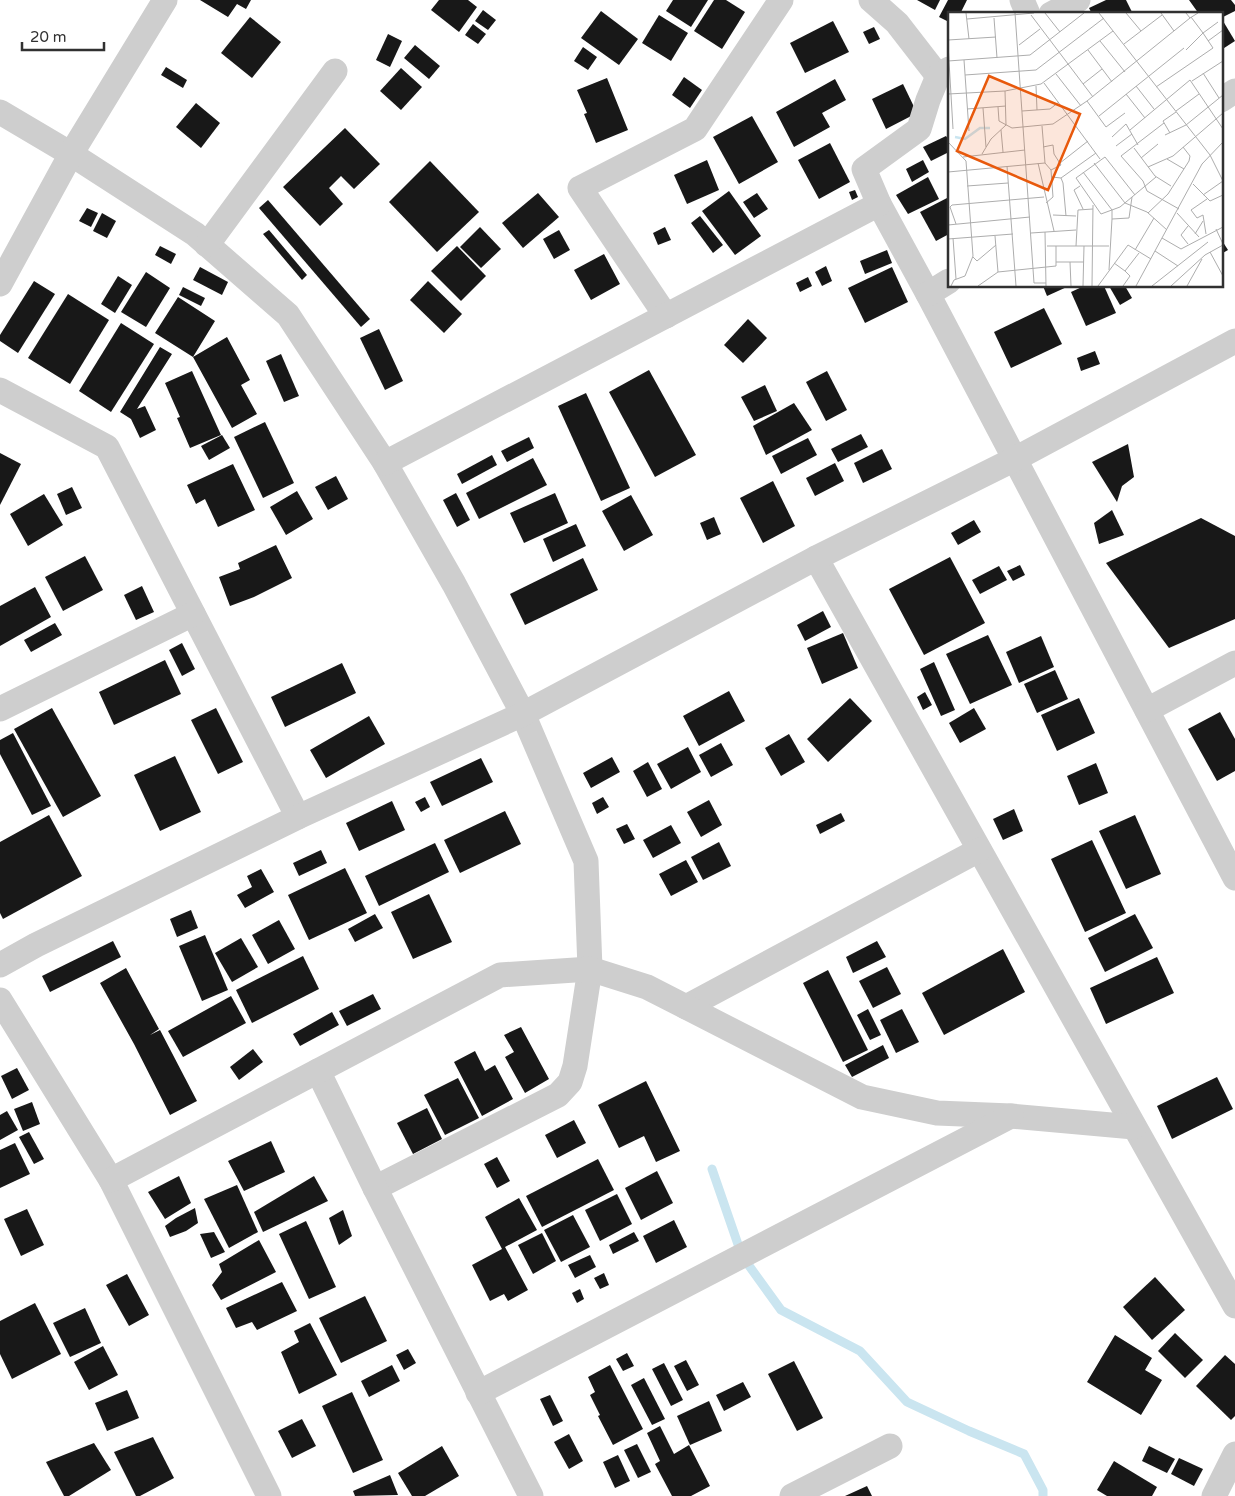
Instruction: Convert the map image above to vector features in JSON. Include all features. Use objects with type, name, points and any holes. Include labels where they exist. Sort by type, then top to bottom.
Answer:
[{"type":"street","points":[[0,284],[72,154],[165,0]]},
{"type":"street","points":[[666,316],[580,188],[695,129],[782,0]]},
{"type":"street","points":[[871,0],[897,23],[944,72],[928,100],[919,129],[864,169],[879,204],[1235,878]]},
{"type":"street","points":[[1022,0],[1027,12]]},
{"type":"street","points":[[1055,12],[1078,0]]},
{"type":"street","points":[[207,245],[334,71]]},
{"type":"street","points":[[1222,99],[1235,91]]},
{"type":"street","points":[[0,112],[72,154],[195,234],[288,315],[386,463],[454,584],[524,714],[586,861],[590,969],[575,1066],[570,1082],[558,1095],[375,1188]]},
{"type":"street","points":[[386,463],[879,204]]},
{"type":"street","points":[[928,294],[948,282]]},
{"type":"street","points":[[0,965],[36,945],[298,817],[524,714],[816,558],[1015,460],[1235,341]]},
{"type":"street","points":[[0,390],[108,447],[298,817]]},
{"type":"street","points":[[816,558],[1235,1306]]},
{"type":"street","points":[[0,709],[193,614]]},
{"type":"street","points":[[1147,710],[1235,663]]},
{"type":"street","points":[[686,1007],[979,850]]},
{"type":"street","points":[[111,1180],[500,975],[590,969],[647,987],[862,1096],[937,1113],[1012,1116],[1134,1126]]},
{"type":"street","points":[[0,1000],[111,1180],[269,1496]]},
{"type":"street","points":[[318,1071],[531,1496]]},
{"type":"street","points":[[478,1393],[1012,1116]]},
{"type":"street","points":[[792,1496],[890,1446]]},
{"type":"street","points":[[1223,1488],[1235,1454]]},
{"type":"building","points":[[200,0],[251,0],[246,9],[237,4],[228,17]]},
{"type":"building","points":[[439,0],[468,0],[477,7],[459,32],[431,10]]},
{"type":"building","points":[[673,0],[708,0],[691,27],[666,11]]},
{"type":"building","points":[[714,0],[726,0],[745,12],[722,49],[694,31]]},
{"type":"building","points":[[917,0],[940,0],[935,10]]},
{"type":"building","points":[[948,0],[967,0],[961,12],[948,12],[948,22],[939,17]]},
{"type":"building","points":[[1106,0],[1126,0],[1132,12],[1091,12],[1089,8]]},
{"type":"building","points":[[1189,0],[1231,0],[1235,5],[1235,11],[1222,18],[1222,12],[1198,12]]},
{"type":"building","points":[[483,10],[496,20],[488,30],[475,21]]},
{"type":"building","points":[[601,11],[638,39],[619,65],[581,38]]},
{"type":"building","points":[[659,15],[688,33],[671,61],[642,43]]},
{"type":"building","points":[[250,17],[281,42],[252,78],[221,53]]},
{"type":"building","points":[[833,21],[849,52],[805,73],[790,43]]},
{"type":"building","points":[[1222,22],[1235,41],[1222,49]]},
{"type":"building","points":[[473,24],[486,34],[478,44],[465,35]]},
{"type":"building","points":[[874,27],[880,39],[869,44],[863,32]]},
{"type":"building","points":[[388,34],[402,41],[390,67],[376,60]]},
{"type":"building","points":[[415,45],[440,66],[429,79],[404,58]]},
{"type":"building","points":[[583,47],[597,57],[588,70],[574,61]]},
{"type":"building","points":[[166,67],[187,80],[183,88],[161,75]]},
{"type":"building","points":[[401,68],[422,87],[401,110],[380,91]]},
{"type":"building","points":[[684,77],[702,90],[690,108],[672,95]]},
{"type":"building","points":[[607,78],[628,130],[596,143],[584,114],[587,113],[577,90]]},
{"type":"building","points":[[835,79],[846,100],[822,113],[830,127],[794,147],[776,112]]},
{"type":"building","points":[[903,84],[917,113],[886,129],[872,99]]},
{"type":"building","points":[[196,103],[220,123],[201,148],[176,127]]},
{"type":"building","points":[[752,116],[778,162],[739,184],[713,137]]},
{"type":"building","points":[[345,128],[380,164],[354,189],[341,176],[329,188],[343,204],[320,226],[283,187]]},
{"type":"building","points":[[946,136],[948,139],[948,152],[931,161],[923,147]]},
{"type":"building","points":[[830,143],[850,182],[819,199],[798,160]]},
{"type":"building","points":[[707,160],[719,190],[687,204],[674,175]]},
{"type":"building","points":[[923,160],[929,172],[912,182],[906,169]]},
{"type":"building","points":[[430,161],[479,212],[437,252],[389,202]]},
{"type":"building","points":[[928,177],[939,199],[908,214],[896,195]]},
{"type":"building","points":[[855,190],[858,197],[852,200],[849,192]]},
{"type":"building","points":[[729,191],[761,236],[735,255],[702,211]]},
{"type":"building","points":[[538,193],[559,217],[523,248],[502,223]]},
{"type":"building","points":[[757,193],[768,209],[754,218],[743,202]]},
{"type":"building","points":[[948,198],[948,235],[936,241],[920,212]]},
{"type":"building","points":[[268,200],[370,319],[361,327],[259,208]]},
{"type":"building","points":[[87,208],[98,213],[91,227],[79,221]]},
{"type":"building","points":[[102,213],[116,221],[107,238],[93,231]]},
{"type":"building","points":[[700,216],[723,245],[713,253],[691,223]]},
{"type":"building","points":[[480,227],[501,249],[481,268],[460,247]]},
{"type":"building","points":[[665,227],[671,240],[658,245],[653,233]]},
{"type":"building","points":[[269,230],[307,275],[302,280],[263,234]]},
{"type":"building","points":[[559,230],[570,250],[554,259],[543,239]]},
{"type":"building","points":[[1222,241],[1228,250],[1222,253]]},
{"type":"building","points":[[160,246],[176,254],[171,264],[155,255]]},
{"type":"building","points":[[457,246],[486,276],[461,301],[431,271]]},
{"type":"building","points":[[887,250],[892,263],[865,274],[860,261]]},
{"type":"building","points":[[604,254],[620,284],[591,300],[574,270]]},
{"type":"building","points":[[826,266],[832,281],[822,286],[815,272]]},
{"type":"building","points":[[200,267],[228,282],[222,295],[193,280]]},
{"type":"building","points":[[892,267],[908,302],[865,323],[848,288]]},
{"type":"building","points":[[146,272],[170,288],[146,327],[121,312]]},
{"type":"building","points":[[118,276],[132,285],[115,313],[101,304]]},
{"type":"building","points":[[808,277],[812,286],[800,292],[796,283]]},
{"type":"building","points":[[34,281],[55,294],[18,353],[0,341],[0,335]]},
{"type":"building","points":[[428,281],[462,314],[444,333],[410,300]]},
{"type":"building","points":[[183,287],[205,298],[201,306],[179,295]]},
{"type":"building","points":[[1044,288],[1065,288],[1047,296]]},
{"type":"building","points":[[1080,288],[1105,288],[1116,313],[1086,326],[1071,292]]},
{"type":"building","points":[[1110,288],[1126,288],[1132,298],[1120,305]]},
{"type":"building","points":[[68,294],[109,320],[70,384],[28,358]]},
{"type":"building","points":[[178,297],[215,321],[193,357],[155,333]]},
{"type":"building","points":[[1044,308],[1062,344],[1011,368],[994,332]]},
{"type":"building","points":[[748,319],[767,338],[743,363],[724,345]]},
{"type":"building","points":[[121,323],[154,344],[111,412],[79,391]]},
{"type":"building","points":[[379,329],[403,381],[385,390],[360,338]]},
{"type":"building","points":[[227,337],[250,380],[241,385],[257,414],[232,428],[193,357]]},
{"type":"building","points":[[160,347],[172,354],[137,409],[145,406],[156,430],[140,438],[131,419],[120,412]]},
{"type":"building","points":[[1095,351],[1100,364],[1081,371],[1077,358]]},
{"type":"building","points":[[281,354],[299,396],[284,402],[266,361]]},
{"type":"building","points":[[649,370],[696,455],[655,477],[609,392]]},
{"type":"building","points":[[192,371],[221,435],[190,448],[177,418],[180,417],[165,383]]},
{"type":"building","points":[[827,371],[847,410],[826,421],[806,382]]},
{"type":"building","points":[[765,385],[777,411],[754,421],[741,397]]},
{"type":"building","points":[[586,393],[630,488],[601,501],[558,406]]},
{"type":"building","points":[[794,403],[812,430],[766,455],[753,426]]},
{"type":"building","points":[[265,422],[294,483],[263,498],[234,437]]},
{"type":"building","points":[[861,434],[868,447],[838,462],[831,449]]},
{"type":"building","points":[[222,435],[230,448],[209,460],[201,446]]},
{"type":"building","points":[[529,437],[534,448],[507,462],[501,451]]},
{"type":"building","points":[[808,438],[817,455],[781,474],[772,456]]},
{"type":"building","points":[[1128,444],[1134,477],[1122,486],[1117,502],[1092,462]]},
{"type":"building","points":[[882,449],[892,469],[863,483],[854,463]]},
{"type":"building","points":[[0,453],[21,464],[0,505]]},
{"type":"building","points":[[492,455],[497,465],[462,484],[457,474]]},
{"type":"building","points":[[533,458],[547,485],[479,519],[466,493]]},
{"type":"building","points":[[835,463],[844,481],[815,496],[806,478]]},
{"type":"building","points":[[233,464],[255,510],[218,527],[205,499],[196,504],[187,485]]},
{"type":"building","points":[[336,476],[348,499],[328,510],[315,487]]},
{"type":"building","points":[[773,481],[795,526],[763,543],[740,498]]},
{"type":"building","points":[[72,487],[82,508],[66,515],[57,494]]},
{"type":"building","points":[[297,491],[313,519],[286,535],[270,507]]},
{"type":"building","points":[[456,493],[470,520],[457,527],[443,500]]},
{"type":"building","points":[[555,493],[568,523],[524,543],[510,513]]},
{"type":"building","points":[[44,494],[63,525],[28,546],[10,514]]},
{"type":"building","points":[[631,495],[653,535],[624,551],[602,511]]},
{"type":"building","points":[[1112,510],[1124,535],[1099,544],[1094,523]]},
{"type":"building","points":[[714,517],[721,534],[707,540],[700,523]]},
{"type":"building","points":[[1201,518],[1235,536],[1235,619],[1169,648],[1106,563]]},
{"type":"building","points":[[974,520],[981,532],[958,545],[951,533]]},
{"type":"building","points":[[576,524],[586,546],[553,562],[543,539]]},
{"type":"building","points":[[276,545],[292,578],[254,597],[230,606],[219,577],[240,569],[238,563]]},
{"type":"building","points":[[85,556],[103,590],[63,611],[45,577]]},
{"type":"building","points":[[950,557],[985,623],[924,655],[889,589]]},
{"type":"building","points":[[583,558],[598,590],[525,625],[510,594]]},
{"type":"building","points":[[1020,565],[1025,575],[1013,581],[1007,571]]},
{"type":"building","points":[[999,566],[1007,580],[980,594],[972,580]]},
{"type":"building","points":[[142,586],[154,612],[136,620],[124,595]]},
{"type":"building","points":[[35,587],[51,617],[0,646],[0,606]]},
{"type":"building","points":[[823,611],[831,627],[805,641],[797,625]]},
{"type":"building","points":[[55,623],[62,635],[31,652],[24,640]]},
{"type":"building","points":[[843,633],[858,668],[822,684],[807,648]]},
{"type":"building","points":[[988,635],[1012,685],[970,704],[946,654]]},
{"type":"building","points":[[1041,636],[1054,667],[1019,683],[1006,652]]},
{"type":"building","points":[[182,643],[195,669],[182,676],[169,650]]},
{"type":"building","points":[[165,660],[181,694],[114,725],[99,692]]},
{"type":"building","points":[[934,662],[955,710],[941,716],[920,669]]},
{"type":"building","points":[[342,663],[356,693],[285,727],[271,697]]},
{"type":"building","points":[[1055,670],[1068,699],[1037,713],[1024,684]]},
{"type":"building","points":[[729,691],[745,721],[699,746],[683,716]]},
{"type":"building","points":[[925,692],[932,705],[923,710],[917,697]]},
{"type":"building","points":[[850,698],[872,721],[828,762],[807,739]]},
{"type":"building","points":[[1079,698],[1095,733],[1057,751],[1041,715]]},
{"type":"building","points":[[52,708],[101,796],[63,817],[14,729]]},
{"type":"building","points":[[216,708],[243,762],[218,774],[191,720]]},
{"type":"building","points":[[974,708],[986,729],[960,743],[949,723]]},
{"type":"building","points":[[1220,712],[1235,739],[1235,771],[1217,781],[1188,729]]},
{"type":"building","points":[[369,716],[385,744],[326,778],[310,750]]},
{"type":"building","points":[[13,733],[51,806],[32,815],[0,754],[0,740]]},
{"type":"building","points":[[789,734],[805,762],[781,776],[765,748]]},
{"type":"building","points":[[721,743],[733,765],[711,777],[699,755]]},
{"type":"building","points":[[688,747],[701,772],[671,789],[657,764]]},
{"type":"building","points":[[175,756],[201,812],[160,831],[134,775]]},
{"type":"building","points":[[612,757],[620,772],[591,788],[583,773]]},
{"type":"building","points":[[481,758],[493,782],[442,806],[430,782]]},
{"type":"building","points":[[648,762],[662,789],[647,797],[633,771]]},
{"type":"building","points":[[1096,763],[1108,793],[1079,805],[1067,776]]},
{"type":"building","points":[[425,797],[430,807],[421,812],[415,802]]},
{"type":"building","points":[[603,797],[609,807],[597,814],[592,803]]},
{"type":"building","points":[[709,800],[722,825],[701,837],[687,812]]},
{"type":"building","points":[[392,801],[405,830],[359,851],[346,823]]},
{"type":"building","points":[[1014,809],[1023,831],[1003,840],[993,819]]},
{"type":"building","points":[[505,811],[521,844],[460,873],[444,840]]},
{"type":"building","points":[[841,813],[845,821],[820,834],[816,825]]},
{"type":"building","points":[[49,815],[82,876],[3,919],[0,913],[0,842]]},
{"type":"building","points":[[1135,815],[1161,874],[1126,889],[1099,831]]},
{"type":"building","points":[[627,824],[635,839],[624,844],[616,829]]},
{"type":"building","points":[[671,825],[681,843],[653,858],[643,840]]},
{"type":"building","points":[[1092,840],[1126,913],[1085,932],[1051,859]]},
{"type":"building","points":[[719,842],[731,866],[703,880],[691,857]]},
{"type":"building","points":[[435,843],[449,872],[379,906],[365,876]]},
{"type":"building","points":[[321,850],[327,863],[299,876],[293,863]]},
{"type":"building","points":[[686,860],[698,882],[671,896],[659,874]]},
{"type":"building","points":[[345,868],[367,913],[309,940],[288,895]]},
{"type":"building","points":[[261,869],[274,892],[245,908],[237,895],[252,887],[247,876]]},
{"type":"building","points":[[429,894],[452,942],[413,959],[391,912]]},
{"type":"building","points":[[191,910],[198,928],[177,937],[170,919]]},
{"type":"building","points":[[375,914],[383,928],[355,942],[348,929]]},
{"type":"building","points":[[1135,914],[1153,948],[1105,972],[1088,938]]},
{"type":"building","points":[[279,920],[295,949],[268,964],[252,935]]},
{"type":"building","points":[[205,935],[228,990],[202,1001],[179,946]]},
{"type":"building","points":[[241,938],[258,967],[232,982],[215,953]]},
{"type":"building","points":[[113,941],[121,957],[50,992],[42,976]]},
{"type":"building","points":[[877,941],[886,957],[853,973],[846,957]]},
{"type":"building","points":[[1003,949],[1025,992],[944,1035],[922,993]]},
{"type":"building","points":[[303,956],[319,989],[252,1023],[236,990]]},
{"type":"building","points":[[1157,957],[1174,993],[1106,1024],[1090,988]]},
{"type":"building","points":[[887,967],[901,994],[873,1008],[859,981]]},
{"type":"building","points":[[126,968],[159,1029],[150,1035],[160,1030],[197,1101],[170,1115],[100,983]]},
{"type":"building","points":[[828,970],[868,1050],[843,1062],[803,983]]},
{"type":"building","points":[[373,994],[381,1009],[347,1026],[339,1011]]},
{"type":"building","points":[[231,996],[246,1023],[183,1057],[168,1031]]},
{"type":"building","points":[[868,1009],[881,1035],[870,1040],[857,1015]]},
{"type":"building","points":[[902,1009],[919,1042],[896,1053],[880,1020]]},
{"type":"building","points":[[332,1012],[339,1025],[300,1046],[293,1034]]},
{"type":"building","points":[[521,1027],[549,1079],[525,1093],[505,1057],[514,1052],[504,1035]]},
{"type":"building","points":[[883,1045],[889,1058],[852,1077],[845,1065]]},
{"type":"building","points":[[253,1049],[263,1062],[239,1080],[230,1067]]},
{"type":"building","points":[[475,1051],[485,1071],[495,1065],[513,1099],[482,1116],[454,1062]]},
{"type":"building","points":[[17,1068],[29,1090],[12,1099],[1,1076]]},
{"type":"building","points":[[1217,1077],[1233,1109],[1172,1139],[1157,1106]]},
{"type":"building","points":[[458,1078],[479,1118],[445,1135],[424,1095]]},
{"type":"building","points":[[646,1081],[680,1151],[656,1162],[644,1136],[619,1148],[598,1105]]},
{"type":"building","points":[[32,1102],[40,1124],[23,1131],[14,1109]]},
{"type":"building","points":[[427,1108],[442,1139],[413,1154],[397,1123]]},
{"type":"building","points":[[7,1111],[18,1130],[0,1140],[0,1115]]},
{"type":"building","points":[[574,1120],[586,1143],[557,1158],[545,1135]]},
{"type":"building","points":[[29,1132],[44,1159],[34,1164],[19,1137]]},
{"type":"building","points":[[271,1141],[285,1172],[244,1191],[228,1161]]},
{"type":"building","points":[[15,1143],[30,1174],[0,1188],[0,1150]]},
{"type":"building","points":[[497,1157],[510,1181],[497,1188],[484,1164]]},
{"type":"building","points":[[598,1159],[614,1190],[542,1227],[526,1196]]},
{"type":"building","points":[[657,1171],[673,1203],[641,1220],[625,1188]]},
{"type":"building","points":[[179,1176],[191,1203],[165,1219],[148,1192]]},
{"type":"building","points":[[314,1176],[328,1201],[263,1232],[254,1212]]},
{"type":"building","points":[[237,1185],[258,1232],[229,1248],[204,1199]]},
{"type":"building","points":[[617,1194],[632,1224],[600,1241],[585,1210]]},
{"type":"building","points":[[519,1198],[537,1230],[505,1247],[528,1290],[508,1301],[504,1294],[490,1301],[472,1265],[502,1249],[485,1217]]},
{"type":"building","points":[[195,1208],[198,1223],[186,1231],[170,1237],[165,1226]]},
{"type":"building","points":[[27,1209],[44,1245],[21,1256],[4,1219]]},
{"type":"building","points":[[343,1210],[352,1236],[339,1245],[329,1218]]},
{"type":"building","points":[[573,1215],[590,1247],[561,1262],[544,1230]]},
{"type":"building","points":[[674,1220],[687,1247],[656,1263],[643,1236]]},
{"type":"building","points":[[306,1221],[336,1287],[309,1299],[279,1234]]},
{"type":"building","points":[[214,1232],[225,1252],[211,1258],[200,1234]]},
{"type":"building","points":[[634,1232],[639,1241],[613,1254],[609,1245]]},
{"type":"building","points":[[542,1233],[556,1261],[533,1274],[518,1245]]},
{"type":"building","points":[[259,1240],[276,1272],[221,1300],[212,1285],[222,1272],[219,1264]]},
{"type":"building","points":[[590,1255],[596,1267],[575,1278],[568,1265]]},
{"type":"building","points":[[604,1273],[609,1285],[600,1289],[594,1278]]},
{"type":"building","points":[[127,1274],[149,1315],[129,1326],[106,1285]]},
{"type":"building","points":[[1155,1277],[1185,1310],[1152,1340],[1123,1307]]},
{"type":"building","points":[[282,1282],[297,1311],[257,1330],[252,1322],[236,1328],[226,1308]]},
{"type":"building","points":[[580,1289],[584,1299],[577,1303],[572,1293]]},
{"type":"building","points":[[365,1296],[387,1341],[341,1363],[319,1318]]},
{"type":"building","points":[[35,1303],[61,1354],[12,1379],[0,1354],[0,1321]]},
{"type":"building","points":[[85,1308],[101,1343],[70,1357],[53,1323]]},
{"type":"building","points":[[310,1323],[337,1375],[299,1394],[281,1352],[299,1342],[294,1331]]},
{"type":"building","points":[[1175,1333],[1203,1360],[1185,1378],[1158,1351]]},
{"type":"building","points":[[1115,1335],[1152,1358],[1145,1370],[1162,1380],[1141,1415],[1087,1382]]},
{"type":"building","points":[[103,1346],[118,1375],[89,1390],[74,1362]]},
{"type":"building","points":[[408,1349],[416,1363],[404,1370],[396,1355]]},
{"type":"building","points":[[627,1353],[634,1366],[623,1371],[616,1359]]},
{"type":"building","points":[[1225,1355],[1235,1364],[1235,1416],[1231,1420],[1196,1386]]},
{"type":"building","points":[[686,1360],[699,1385],[687,1391],[674,1366]]},
{"type":"building","points":[[794,1361],[823,1418],[797,1431],[768,1374]]},
{"type":"building","points":[[664,1363],[683,1400],[671,1406],[652,1369]]},
{"type":"building","points":[[392,1365],[400,1381],[369,1397],[361,1381]]},
{"type":"building","points":[[610,1365],[643,1429],[613,1445],[598,1416],[600,1415],[590,1395],[595,1392],[588,1377]]},
{"type":"building","points":[[644,1378],[665,1419],[652,1425],[631,1385]]},
{"type":"building","points":[[743,1382],[751,1397],[724,1411],[716,1395]]},
{"type":"building","points":[[127,1390],[139,1418],[107,1431],[95,1403]]},
{"type":"building","points":[[352,1392],[383,1460],[353,1473],[322,1406]]},
{"type":"building","points":[[550,1395],[563,1421],[553,1426],[540,1399]]},
{"type":"building","points":[[709,1401],[722,1431],[690,1445],[677,1416]]},
{"type":"building","points":[[302,1419],[316,1446],[292,1458],[278,1431]]},
{"type":"building","points":[[660,1426],[674,1454],[689,1445],[710,1486],[691,1496],[672,1496],[655,1464],[660,1461],[647,1433]]},
{"type":"building","points":[[569,1434],[583,1461],[569,1469],[554,1442]]},
{"type":"building","points":[[153,1437],[174,1478],[140,1496],[136,1496],[114,1452]]},
{"type":"building","points":[[94,1443],[111,1470],[69,1496],[64,1496],[46,1462]]},
{"type":"building","points":[[637,1444],[651,1472],[638,1478],[624,1450]]},
{"type":"building","points":[[442,1446],[459,1476],[425,1496],[412,1496],[398,1473]]},
{"type":"building","points":[[1149,1446],[1175,1459],[1167,1473],[1142,1461]]},
{"type":"building","points":[[618,1455],[630,1481],[615,1488],[603,1462]]},
{"type":"building","points":[[1179,1458],[1203,1469],[1194,1486],[1171,1474]]},
{"type":"building","points":[[1114,1461],[1157,1487],[1152,1496],[1107,1496],[1097,1490]]},
{"type":"building","points":[[390,1475],[398,1495],[355,1496],[353,1491]]},
{"type":"building","points":[[867,1486],[872,1496],[845,1496]]},
{"type":"waterway","points":[[712,1169],[742,1256],[781,1310],[860,1351],[907,1402],[1024,1454],[1043,1490],[1043,1496]]}]
